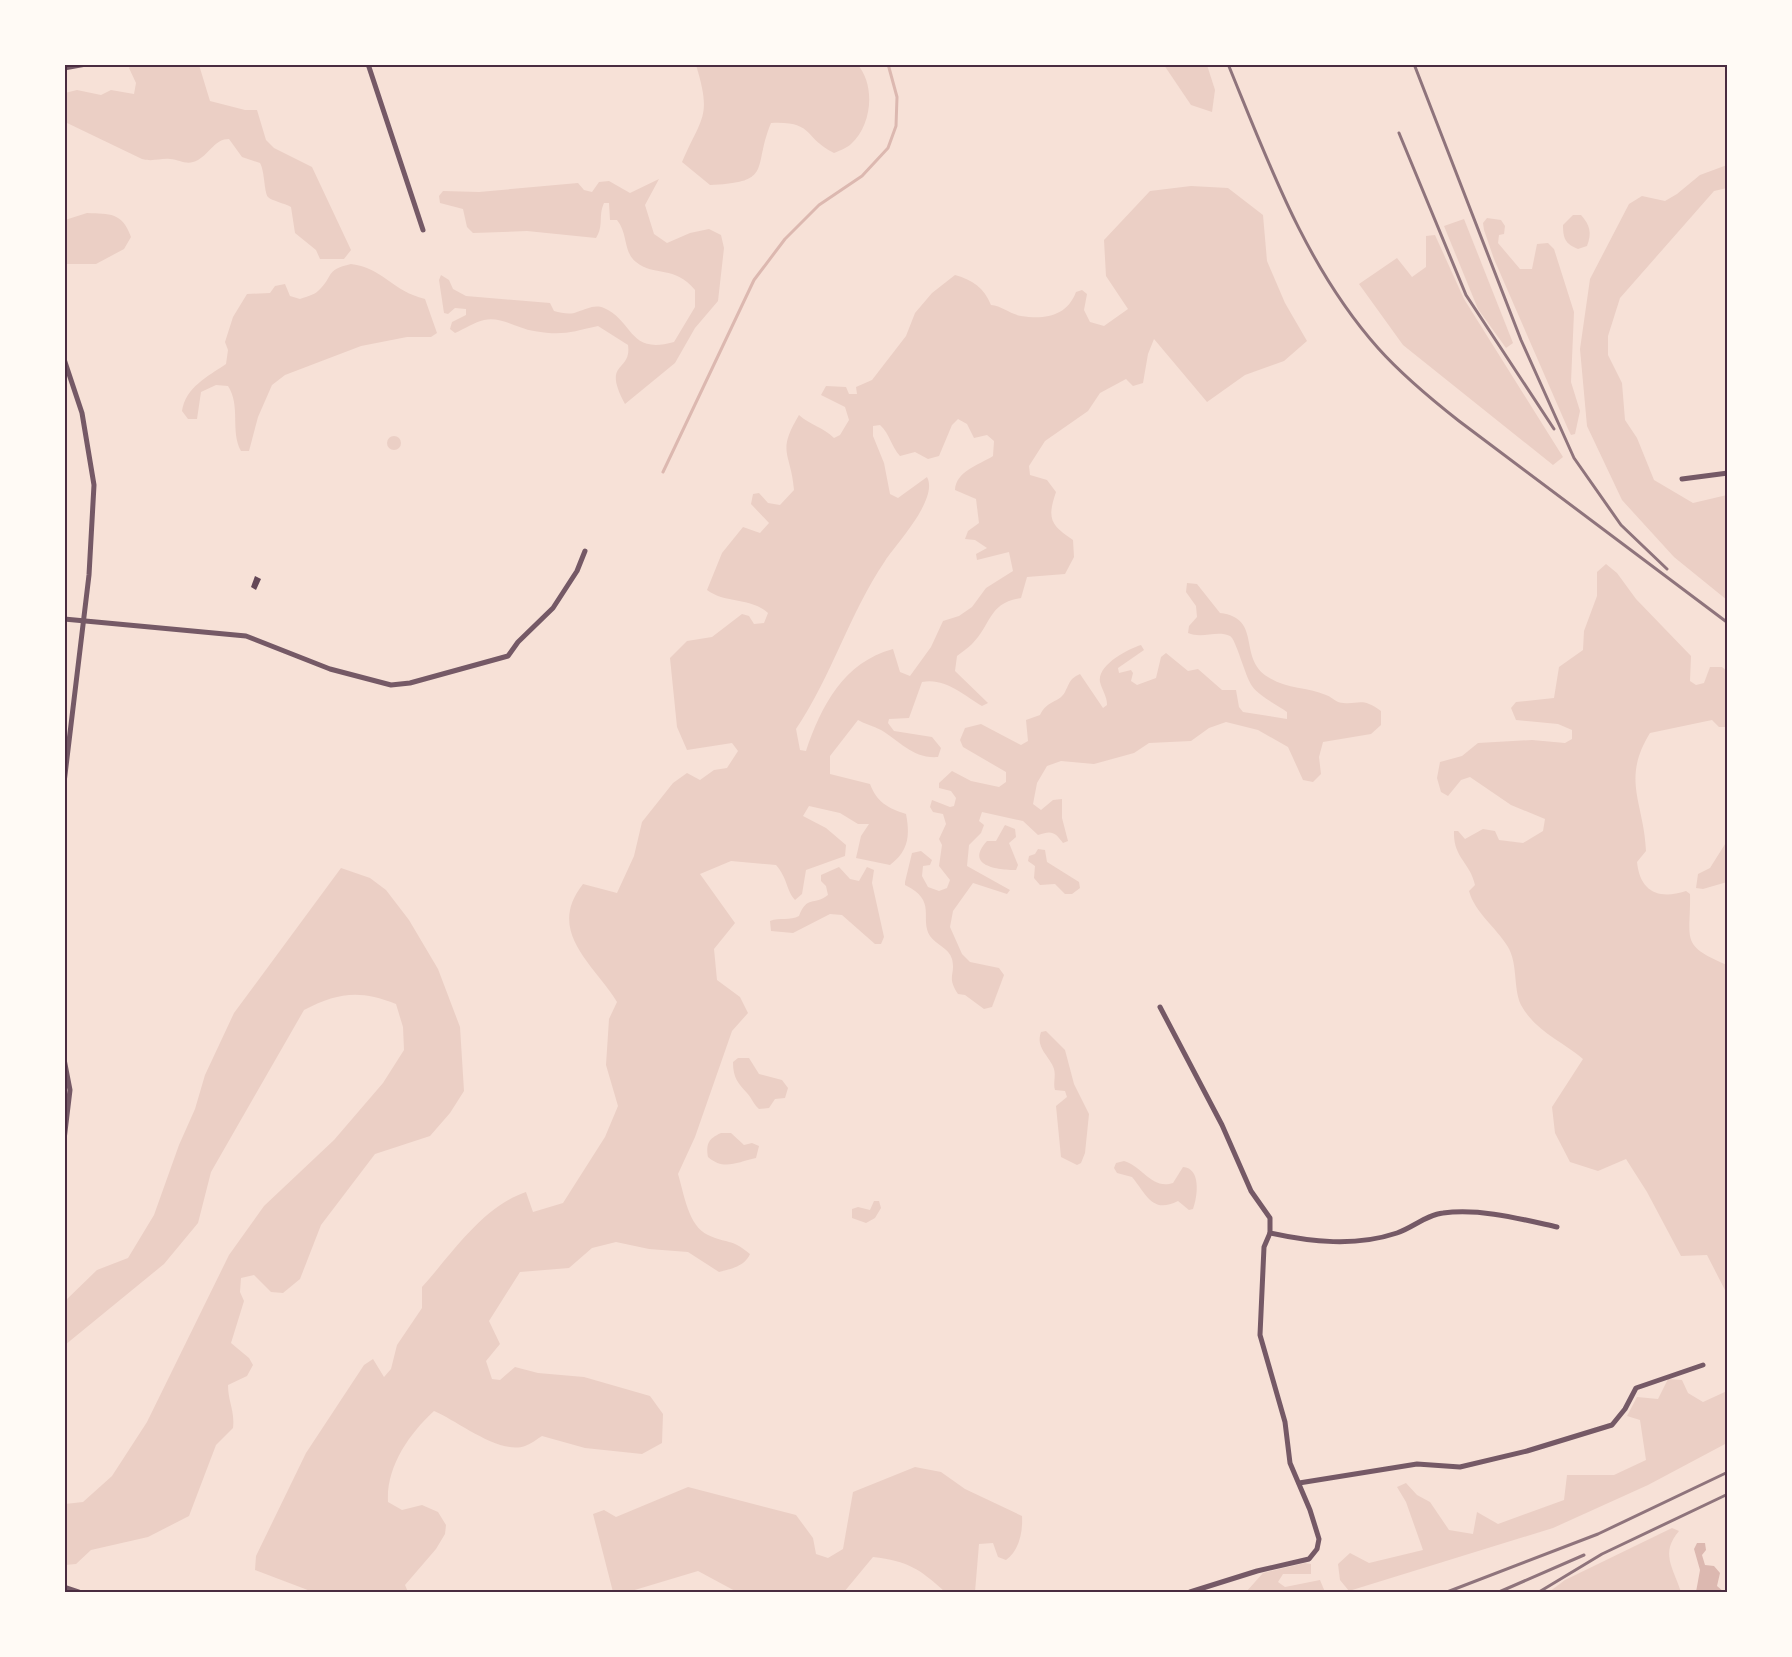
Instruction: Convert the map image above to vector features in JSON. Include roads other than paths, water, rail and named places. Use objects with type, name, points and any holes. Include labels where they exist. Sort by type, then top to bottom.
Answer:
[{"type":"street","points":[[64,68],[86,64]]},
{"type":"street","points":[[368,64],[423,230]]},
{"type":"street","points":[[64,359],[82,413],[94,485],[89,575],[64,783]]},
{"type":"street","points":[[1682,479],[1728,473]]},
{"type":"street","points":[[64,619],[246,636],[330,669],[391,684],[410,683],[508,656],[518,642],[553,609],[577,571],[585,551]]},
{"type":"street","points":[[1160,1007],[1222,1125],[1251,1191],[1270,1218],[1270,1233],[1264,1247],[1260,1335],[1285,1422],[1290,1463],[1319,1539],[1317,1549],[1309,1559],[1257,1571],[1190,1593]]},
{"type":"street","points":[[64,1059],[70,1090],[64,1140]]},
{"type":"street","points":[[1270,1233],[1304,1241],[1344,1242],[1383,1237],[1408,1229],[1440,1213],[1501,1215],[1557,1227]]},
{"type":"street","points":[[1299,1483],[1417,1464],[1460,1467],[1527,1451],[1612,1425],[1625,1409],[1636,1388],[1703,1365]]},
{"type":"street","points":[[64,1587],[80,1593]]},
{"type":"waterway","points":[[663,472],[754,280],[785,239],[819,205],[862,176],[888,148],[896,126],[897,97],[888,64]]},
{"type":"railway","points":[[1228,64],[1274,176],[1310,249],[1330,284],[1378,348],[1417,387],[1459,421],[1728,623]]},
{"type":"railway","points":[[1414,64],[1521,340],[1574,458],[1621,525],[1667,569]]},
{"type":"railway","points":[[1399,133],[1466,295],[1554,429]]},
{"type":"railway","points":[[1447,1592],[1598,1534],[1728,1472]]},
{"type":"railway","points":[[1539,1592],[1602,1554],[1728,1494]]},
{"type":"railway","points":[[1499,1592],[1584,1555]]}]
